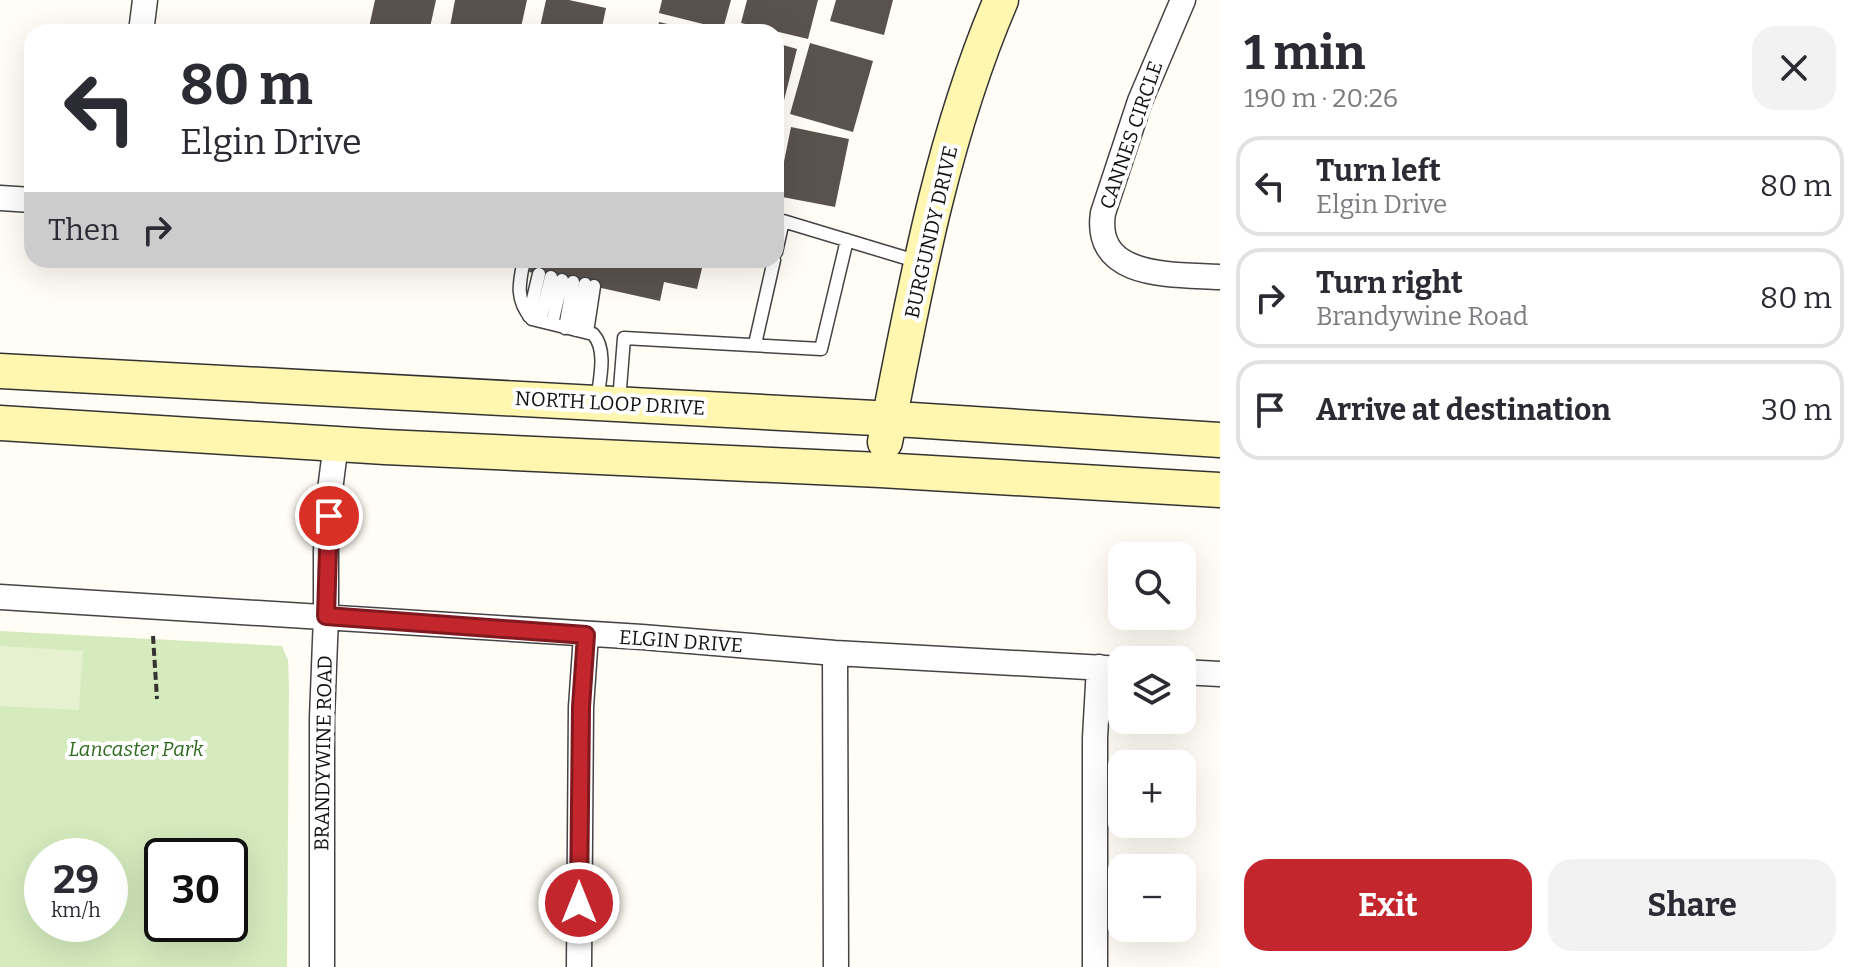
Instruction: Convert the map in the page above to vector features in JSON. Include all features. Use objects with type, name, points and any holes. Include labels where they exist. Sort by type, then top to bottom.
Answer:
[{"type":"main road","name":"BURGUNDY DRIVE","points":[[880,470],[922,263],[958,119],[1001,0]]},
{"type":"main road","name":"NORTH LOOP DRIVE","points":[[0,371],[1220,440]]},
{"type":"main road","points":[[0,423],[1220,490]]},
{"type":"street","points":[[142,24],[145,0]]},
{"type":"street","name":"CANNES CIRCLE","points":[[1183,0],[1140,101],[1107,199],[1100,230],[1107,249],[1132,268],[1220,277]]},
{"type":"street","points":[[0,198],[24,200]]},
{"type":"street","name":"BRANDYWINE ROAD","points":[[322,967],[322,718],[329,498],[336,443]]},
{"type":"street","name":"ELGIN DRIVE","points":[[0,597],[642,637],[835,653],[1108,668]]},
{"type":"street","points":[[579,967],[581,707],[586,635]]},
{"type":"street","points":[[835,653],[836,967]]},
{"type":"street","points":[[1196,673],[1220,674]]},
{"type":"street","points":[[1095,967],[1095,738],[1108,677]]},
{"type":"lane","points":[[784,221],[922,263]]},
{"type":"lane","points":[[608,404],[624,338],[821,349],[847,240]]},
{"type":"lane","points":[[522,268],[518,286],[521,306],[558,325],[598,340],[608,404]]},
{"type":"lane","points":[[755,344],[772,268]]},
{"type":"lane","points":[[558,325],[567,280]]},
{"type":"lane","points":[[558,325],[567,280]]},
{"type":"lane","points":[[558,325],[567,280]]},
{"type":"path","points":[[153,636],[157,699]]},
{"type":"green space","name":"Lancaster Park","points":[[0,631],[282,646],[288,660],[289,687],[287,967],[0,967]]},
{"type":"green space","points":[[0,646],[83,651],[79,710],[0,706]]},
{"type":"building","points":[[375,0],[436,0],[431,24],[370,24]]},
{"type":"building","points":[[455,0],[527,0],[522,24],[450,24]]},
{"type":"building","points":[[546,0],[569,0],[606,8],[603,24],[541,24]]},
{"type":"building","points":[[662,0],[731,0],[724,24],[703,24],[659,13]]},
{"type":"building","points":[[747,0],[818,0],[808,39],[784,33],[784,24],[741,23]]},
{"type":"building","points":[[836,0],[893,0],[884,35],[830,21]]},
{"type":"building","points":[[810,43],[873,61],[853,132],[790,114]]},
{"type":"building","points":[[784,45],[797,49],[784,100]]},
{"type":"building","points":[[791,127],[849,139],[835,207],[784,197],[784,162]]},
{"type":"building","points":[[530,268],[702,268],[697,289],[664,282],[660,301],[529,272]]},
{"type":"route","points":[[329,516],[326,616],[586,635],[582,665],[579,903]]}]
